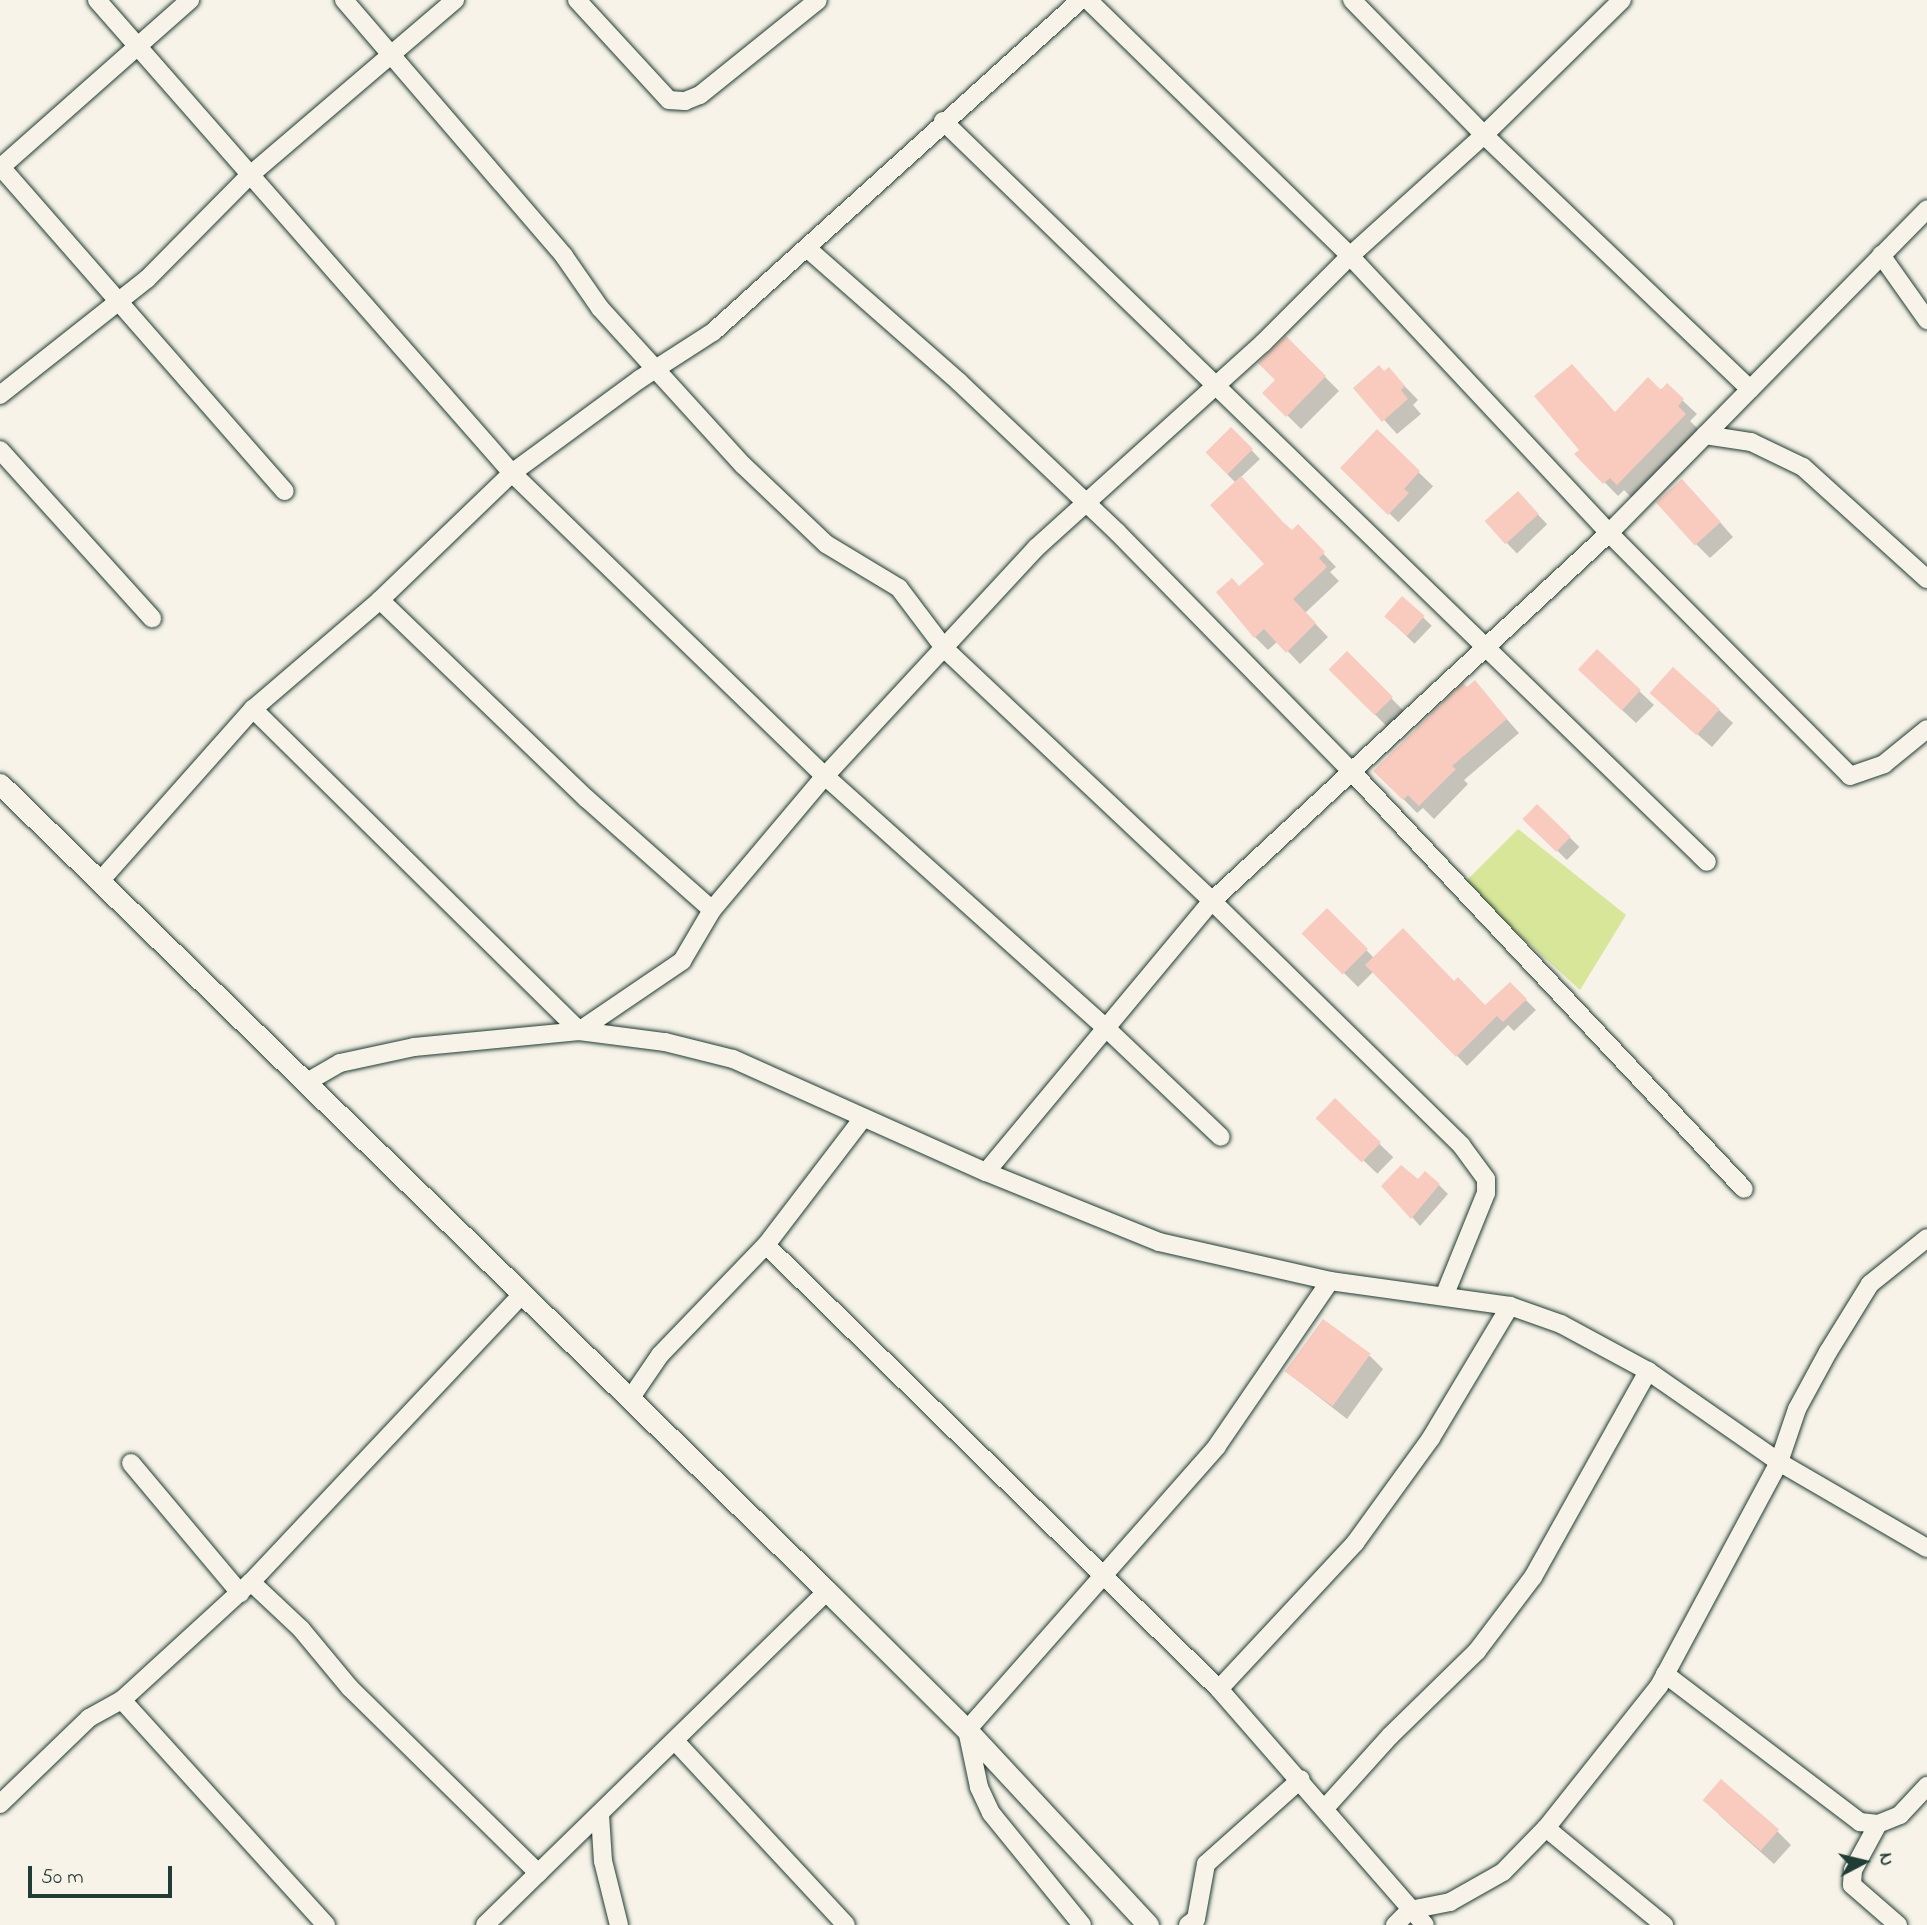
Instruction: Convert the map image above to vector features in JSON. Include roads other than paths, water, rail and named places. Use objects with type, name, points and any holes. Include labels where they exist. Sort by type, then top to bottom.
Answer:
[{"type":"street","points":[[97,0],[249,177],[513,473],[825,776],[1107,1028],[1221,1137]]},
{"type":"street","points":[[190,0],[0,167],[285,491]]},
{"type":"street","points":[[344,0],[564,256],[600,308],[658,369],[706,426],[826,544],[900,588],[945,649],[1212,901],[1461,1145],[1486,1179],[1479,1216],[1445,1294]]},
{"type":"street","points":[[0,395],[118,302],[249,177],[455,0]]},
{"type":"street","points":[[577,0],[669,100],[685,101],[700,94],[818,0]]},
{"type":"street","points":[[102,880],[253,709],[380,600],[513,473],[713,332],[808,250],[943,121],[1081,0]]},
{"type":"street","points":[[1088,0],[1350,256],[1609,533],[1850,776],[1884,764],[1927,729]]},
{"type":"street","points":[[1352,0],[1484,135],[1750,389]]},
{"type":"street","points":[[579,1031],[681,961],[712,910],[825,776],[1084,502],[1217,384],[1350,256],[1484,135],[1622,0]]},
{"type":"street","points":[[943,121],[1707,862]]},
{"type":"street","points":[[986,1172],[1212,901],[1609,533],[1927,209]]},
{"type":"street","points":[[808,250],[958,382],[1084,502],[1352,772],[1744,1189]]},
{"type":"street","points":[[1881,255],[1927,320]]},
{"type":"street","points":[[1704,435],[1751,442],[1804,467],[1927,579]]},
{"type":"street","points":[[0,450],[152,618]]},
{"type":"street","points":[[380,600],[587,799],[712,910]]},
{"type":"street","points":[[253,709],[579,1031]]},
{"type":"street","points":[[0,785],[102,880],[967,1730],[1148,1925]]},
{"type":"street","points":[[307,1082],[341,1063],[414,1047],[579,1031],[665,1042],[733,1059],[986,1172],[1159,1242],[1330,1281],[1445,1294],[1510,1306],[1561,1324],[1647,1371],[1779,1462],[1927,1548]]},
{"type":"street","points":[[630,1399],[660,1355],[766,1245],[863,1118]]},
{"type":"street","points":[[1395,1925],[1410,1910],[1450,1902],[1486,1885],[1546,1828],[1665,1674],[1779,1462],[1797,1409],[1870,1284],[1927,1238]]},
{"type":"street","points":[[766,1245],[1219,1689],[1326,1807],[1425,1925]]},
{"type":"street","points":[[967,1730],[1217,1447],[1330,1281]]},
{"type":"street","points":[[0,1804],[89,1718],[122,1700],[245,1587],[522,1294]]},
{"type":"street","points":[[1219,1689],[1355,1543],[1432,1438],[1510,1306]]},
{"type":"street","points":[[1326,1807],[1390,1736],[1477,1651],[1533,1577],[1647,1371]]},
{"type":"street","points":[[131,1463],[245,1587],[302,1629],[350,1688],[538,1873]]},
{"type":"street","points":[[485,1925],[827,1591]]},
{"type":"street","points":[[1665,1674],[1860,1822],[1878,1824],[1900,1815],[1927,1786]]},
{"type":"street","points":[[122,1700],[326,1925]]},
{"type":"street","points":[[967,1730],[979,1787],[991,1813],[1082,1925]]},
{"type":"street","points":[[675,1741],[846,1925]]},
{"type":"street","points":[[1188,1925],[1196,1919],[1206,1864],[1301,1779]]},
{"type":"street","points":[[600,1815],[603,1861],[619,1925]]},
{"type":"street","points":[[1878,1824],[1853,1870],[1852,1885],[1899,1925]]},
{"type":"street","points":[[1546,1828],[1664,1925]]}]
